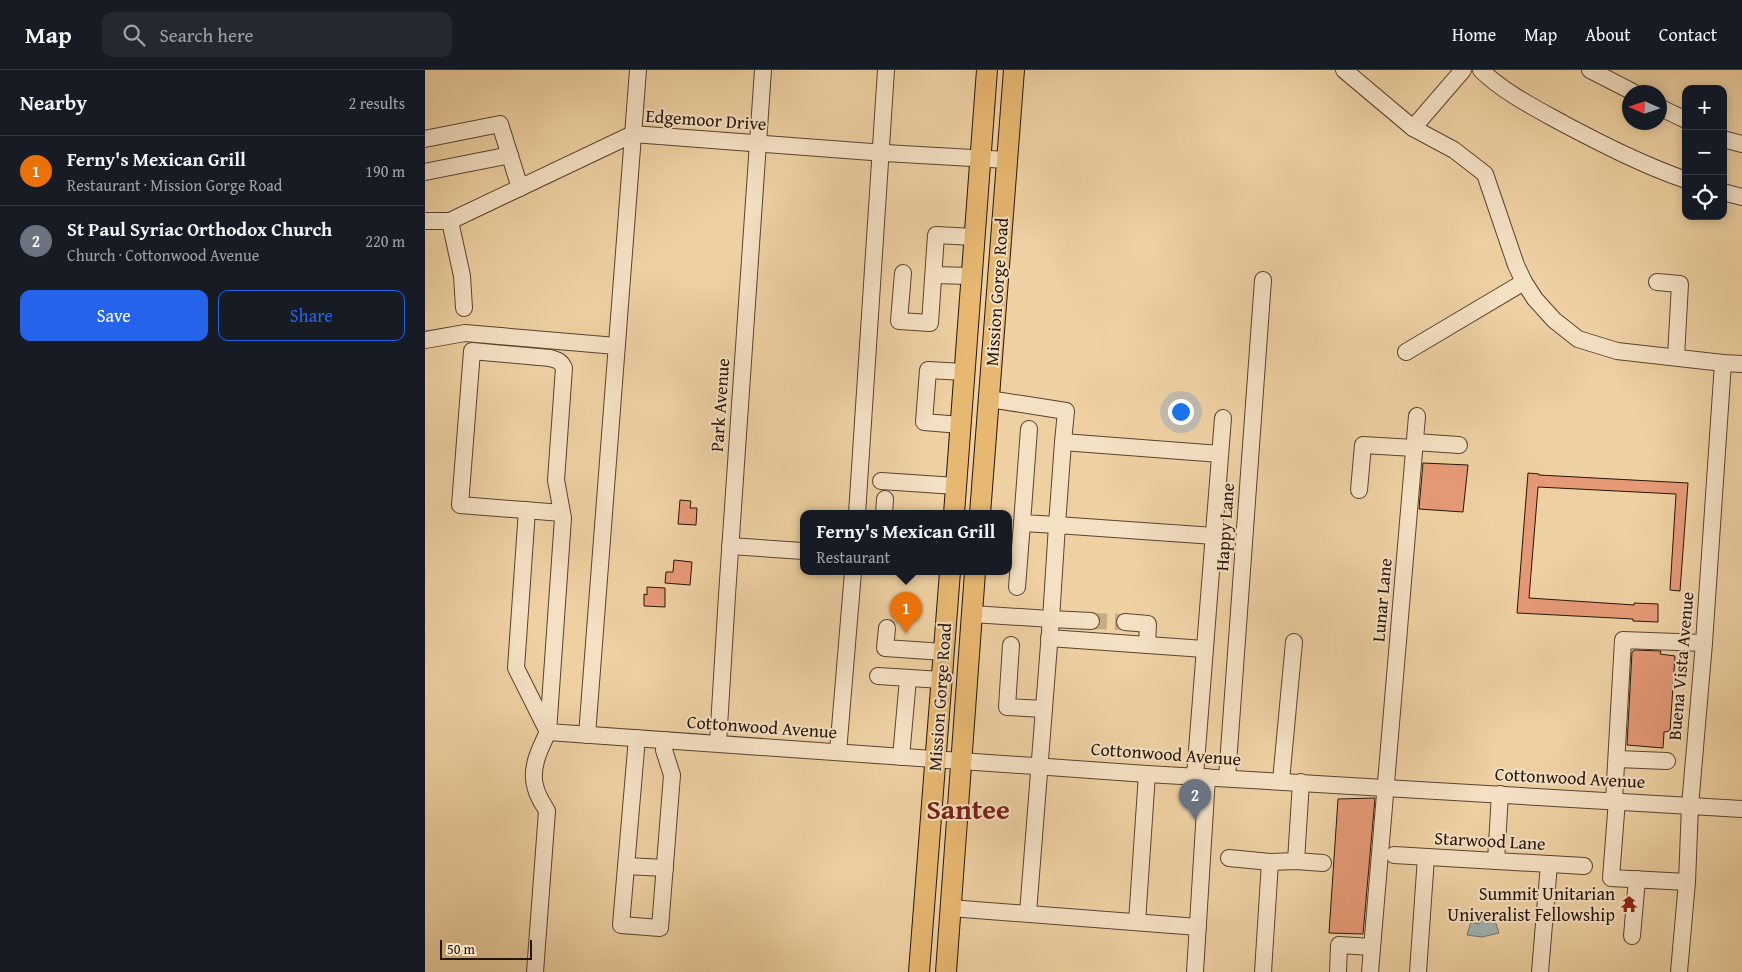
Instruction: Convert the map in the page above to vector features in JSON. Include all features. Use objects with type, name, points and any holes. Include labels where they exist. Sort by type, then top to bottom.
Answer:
[{"type":"main road","name":"Mission Gorge Road","points":[[954,510],[987,70]]},
{"type":"main road","name":"Mission Gorge Road","points":[[980,510],[1014,70]]},
{"type":"main road","name":"Mission Gorge Road","points":[[919,972],[950,575]]},
{"type":"main road","name":"Mission Gorge Road","points":[[946,972],[975,575]]},
{"type":"street","points":[[587,735],[637,70]]},
{"type":"street","name":"Park Avenue","points":[[718,743],[763,70]]},
{"type":"street","points":[[857,510],[886,70]]},
{"type":"street","points":[[1344,70],[1413,128],[1454,150],[1485,174],[1524,282],[1535,299],[1554,320],[1578,339],[1617,350],[1742,364]]},
{"type":"street","points":[[1413,128],[1463,70]]},
{"type":"street","points":[[1481,70],[1491,79],[1541,112],[1620,154],[1682,178]]},
{"type":"street","points":[[1590,70],[1622,86]]},
{"type":"street","points":[[1667,111],[1682,118]]},
{"type":"street","points":[[425,139],[500,124],[520,188]]},
{"type":"street","name":"Edgemoor Drive","points":[[450,221],[633,134],[1007,160]]},
{"type":"street","points":[[1727,140],[1742,144]]},
{"type":"street","points":[[425,172],[510,154]]},
{"type":"street","points":[[1727,193],[1742,197]]},
{"type":"street","points":[[425,221],[450,221],[462,276],[464,308]]},
{"type":"street","points":[[903,273],[899,321],[930,323],[936,235],[974,237]]},
{"type":"street","points":[[933,275],[971,276]]},
{"type":"street","name":"Happy Lane","points":[[1227,778],[1263,280]]},
{"type":"street","points":[[1406,352],[1524,282]]},
{"type":"street","points":[[1657,282],[1680,284],[1676,357]]},
{"type":"street","points":[[425,340],[465,333],[617,346]]},
{"type":"street","points":[[535,972],[547,811],[535,789],[534,776],[537,761],[549,732],[563,518],[556,480],[565,375],[562,364],[558,360],[472,351],[460,505],[562,513]]},
{"type":"street","name":"Buena Vista Avenue","points":[[1679,972],[1723,363]]},
{"type":"street","points":[[960,425],[924,422],[928,370],[964,372]]},
{"type":"street","points":[[989,399],[1066,411],[1028,914]]},
{"type":"street","name":"Lunar Lane","points":[[1370,972],[1417,416]]},
{"type":"street","points":[[1195,972],[1198,927],[1204,649],[1223,418]]},
{"type":"street","points":[[1017,587],[1029,429]]},
{"type":"street","points":[[1063,442],[1220,454]]},
{"type":"street","points":[[1359,490],[1363,445],[1459,445]]},
{"type":"street","points":[[881,481],[956,486]]},
{"type":"street","points":[[527,510],[515,668],[549,732]]},
{"type":"street","points":[[1023,523],[1213,536]]},
{"type":"street","points":[[730,546],[800,551]]},
{"type":"street","points":[[838,752],[853,575]]},
{"type":"street","points":[[972,614],[1091,621]]},
{"type":"street","points":[[1125,622],[1148,624],[1147,645]]},
{"type":"street","points":[[887,628],[885,648],[944,652]]},
{"type":"street","points":[[1049,638],[1204,649]]},
{"type":"street","points":[[1687,882],[1611,878],[1623,640],[1704,643]]},
{"type":"street","points":[[1281,781],[1294,642]]},
{"type":"street","points":[[1011,645],[1007,707],[1044,709]]},
{"type":"street","points":[[879,676],[942,680]]},
{"type":"street","points":[[901,756],[908,679]]},
{"type":"street","name":"Cottonwood Avenue","points":[[549,732],[1147,774],[1616,800],[1742,809]]},
{"type":"street","points":[[637,738],[621,925],[660,928],[672,775],[664,750],[666,740]]},
{"type":"street","points":[[1617,759],[1667,761]]},
{"type":"street","points":[[1137,922],[1147,774]]},
{"type":"street","points":[[1296,860],[1301,782]]},
{"type":"street","points":[[1496,861],[1500,794]]},
{"type":"street","name":"Starwood Lane","points":[[1394,855],[1584,866]]},
{"type":"street","points":[[1418,972],[1426,857]]},
{"type":"street","points":[[1229,858],[1271,862],[1296,860],[1323,863]]},
{"type":"street","points":[[1263,972],[1271,862]]},
{"type":"street","points":[[1540,972],[1549,864]]},
{"type":"street","points":[[625,866],[665,868]]},
{"type":"street","points":[[1632,936],[1637,879]]},
{"type":"street","points":[[950,908],[1198,927]]},
{"type":"street","points":[[1338,972],[1339,945],[1372,947]]},
{"type":"shaded area","points":[[1482,918],[1487,923],[1495,921],[1499,933],[1482,937],[1467,935],[1471,922],[1479,924]]},
{"type":"building","points":[[1423,463],[1468,465],[1463,512],[1419,509]]},
{"type":"building","points":[[1528,473],[1688,483],[1680,591],[1670,590],[1676,494],[1538,487],[1529,598],[1634,605],[1634,603],[1658,604],[1658,622],[1517,613]]},
{"type":"building","points":[[680,500],[691,501],[690,508],[697,508],[696,525],[678,524]]},
{"type":"building","points":[[674,560],[692,562],[690,585],[665,583],[666,572],[673,572]]},
{"type":"building","points":[[647,587],[665,588],[665,607],[644,606],[644,594],[647,595]]},
{"type":"building","points":[[1635,650],[1661,651],[1660,654],[1675,656],[1670,731],[1664,732],[1663,748],[1627,745],[1632,652]]},
{"type":"building","points":[[1375,798],[1363,934],[1329,933],[1338,799]]},
{"type":"tunnel","points":[[1091,621],[1125,622]]},
{"type":"place","name":"Ferny's Mexican Grill","points":[[906,633]]},
{"type":"place","name":"St Paul Syriac Orthodox Church","points":[[1195,820]]},
{"type":"place","name":"Summit Unitarian Univeralist Fellowship","points":[[1629,904]]},
{"type":"district","name":"Santee","points":[[968,809]]}]
